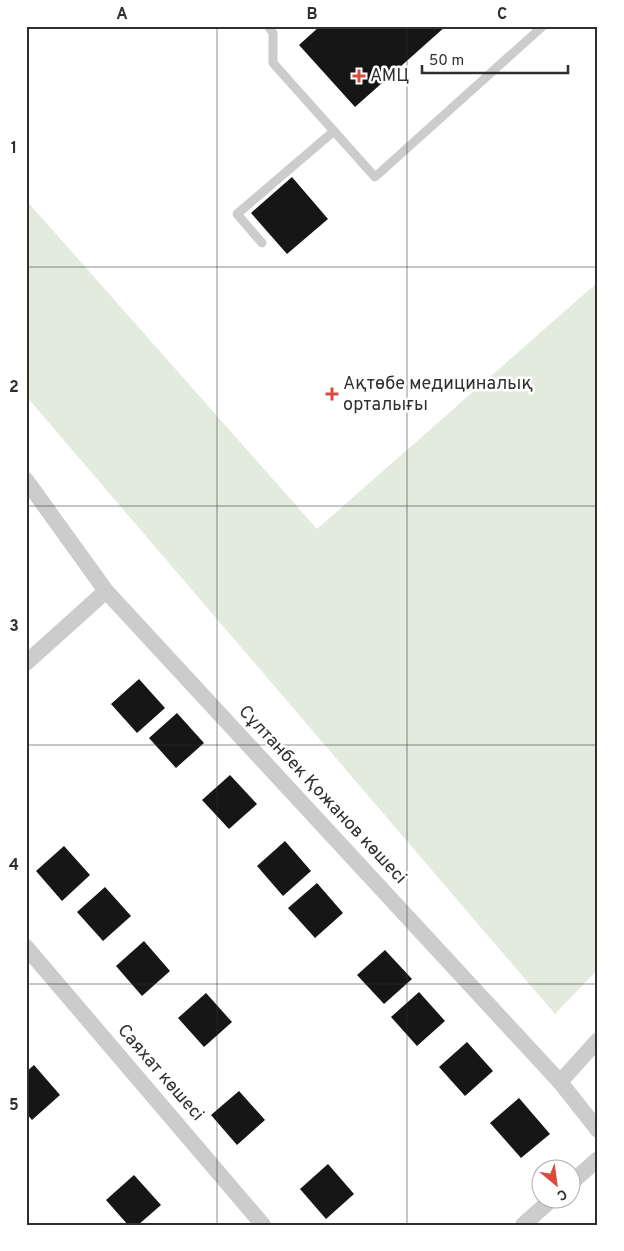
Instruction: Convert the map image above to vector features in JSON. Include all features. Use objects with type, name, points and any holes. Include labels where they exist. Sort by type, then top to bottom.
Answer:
[{"type":"street","name":"Сұлтанбек Қожанов көшесі","points":[[26,480],[106,591],[560,1082],[598,1130]]},
{"type":"street","points":[[26,663],[106,591]]},
{"type":"street","name":"Саяхат көшесі","points":[[26,948],[263,1225]]},
{"type":"street","points":[[560,1082],[598,1040]]},
{"type":"street","points":[[582,1173],[598,1159]]},
{"type":"street","points":[[523,1225],[542,1208]]},
{"type":"lane","points":[[281,26],[271,30],[273,63],[375,178],[543,26]]},
{"type":"lane","points":[[262,243],[237,214],[334,131]]},
{"type":"shaded area","points":[[26,200],[317,529],[598,282],[598,969],[555,1014],[26,396]]},
{"type":"building","name":"АМЦ","points":[[320,26],[446,26],[355,107],[299,45]]},
{"type":"building","points":[[292,177],[328,219],[287,254],[251,213]]},
{"type":"building","points":[[139,679],[165,708],[137,733],[111,704]]},
{"type":"building","points":[[177,713],[204,743],[176,768],[149,738]]},
{"type":"building","points":[[230,775],[257,804],[229,829],[202,800]]},
{"type":"building","points":[[285,841],[311,871],[283,896],[257,866]]},
{"type":"building","points":[[64,846],[90,875],[62,901],[36,871]]},
{"type":"building","points":[[317,883],[343,913],[315,938],[288,908]]},
{"type":"building","points":[[105,887],[131,916],[103,941],[77,912]]},
{"type":"building","points":[[144,941],[170,971],[142,996],[116,966]]},
{"type":"building","points":[[385,950],[412,979],[384,1004],[357,975]]},
{"type":"building","points":[[419,992],[445,1021],[417,1046],[391,1017]]},
{"type":"building","points":[[206,993],[232,1022],[204,1047],[178,1018]]},
{"type":"building","points":[[467,1042],[493,1071],[465,1096],[439,1067]]},
{"type":"building","points":[[34,1065],[60,1095],[32,1120],[26,1113],[26,1072]]},
{"type":"building","points":[[239,1091],[265,1120],[237,1145],[211,1115]]},
{"type":"building","points":[[519,1098],[550,1134],[521,1158],[490,1123]]},
{"type":"building","points":[[328,1164],[354,1194],[326,1219],[300,1189]]},
{"type":"building","points":[[134,1175],[161,1205],[138,1225],[128,1225],[106,1200]]},
{"type":"place","name":"АМЦ","points":[[359,76]]},
{"type":"place","name":"Ақтөбе медициналық орталығы","points":[[332,394]]}]
